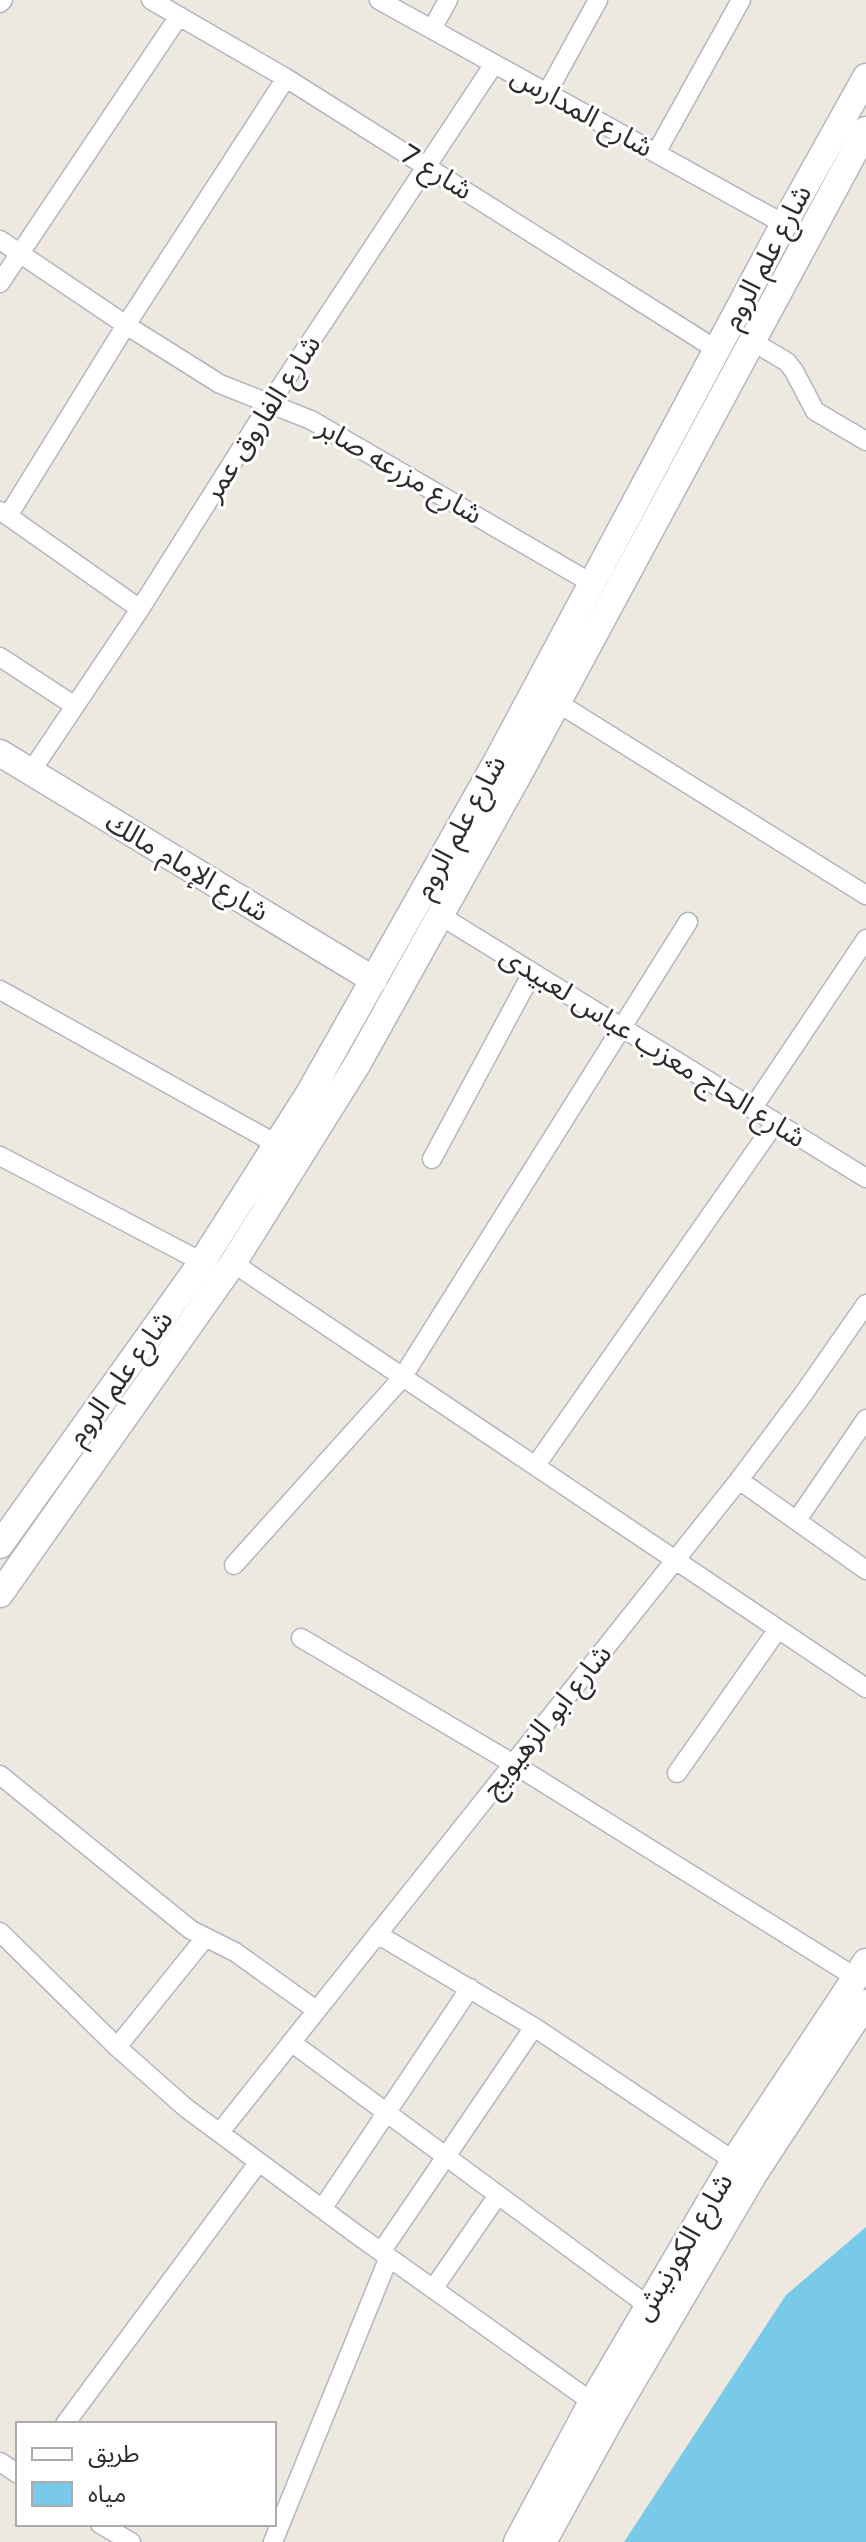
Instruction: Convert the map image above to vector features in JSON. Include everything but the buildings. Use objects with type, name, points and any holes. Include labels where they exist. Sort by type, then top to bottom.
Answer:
[{"type":"street","name":"شارع 7","points":[[151,0],[286,78],[717,350]]},
{"type":"street","name":"شارع المدارس","points":[[379,0],[784,224]]},
{"type":"street","points":[[432,29],[448,0]]},
{"type":"street","points":[[547,93],[598,0]]},
{"type":"street","points":[[656,153],[741,0]]},
{"type":"street","points":[[0,283],[179,16]]},
{"type":"street","name":"شارع الفاروق عمر","points":[[30,773],[494,64]]},
{"type":"street","name":"شارع علم الروم","points":[[0,1594],[233,1263],[350,1076],[441,916],[593,584],[784,224],[866,77]]},
{"type":"street","points":[[140,609],[4,513],[286,78]]},
{"type":"street","name":"شارع علم الروم","points":[[0,1545],[202,1262],[278,1145],[374,980],[509,767],[558,703],[866,130]]},
{"type":"street","name":"شارع مزرعه صابر","points":[[0,240],[220,384],[311,420],[593,584]]},
{"type":"street","points":[[751,287],[775,298]]},
{"type":"street","points":[[752,341],[787,362],[815,411],[866,441]]},
{"type":"street","points":[[0,657],[75,706]]},
{"type":"street","points":[[558,703],[866,895]]},
{"type":"street","name":"شارع الإمام مالك","points":[[0,753],[374,980]]},
{"type":"street","name":"شارع الحاج معزب عباس لعبيدى","points":[[441,916],[866,1178]]},
{"type":"street","points":[[234,1565],[402,1378],[688,922]]},
{"type":"street","points":[[752,1109],[866,939]]},
{"type":"street","points":[[432,1159],[532,973]]},
{"type":"street","points":[[0,990],[278,1145]]},
{"type":"street","points":[[536,1465],[775,1123]]},
{"type":"street","points":[[0,1156],[202,1262]]},
{"type":"street","points":[[233,1263],[866,1688]]},
{"type":"street","name":"شارع ابو الزهيويج","points":[[220,2132],[739,1480],[866,1304]]},
{"type":"street","points":[[797,1520],[866,1419]]},
{"type":"street","points":[[87,1424],[108,1441]]},
{"type":"street","points":[[739,1480],[866,1570]]},
{"type":"street","points":[[677,1773],[778,1629]]},
{"type":"street","points":[[301,1638],[860,1969]]},
{"type":"street","points":[[0,1775],[191,1930],[235,1952],[316,2010]]},
{"type":"street","points":[[0,1932],[117,2047],[186,2108],[592,2402]]},
{"type":"street","points":[[377,1934],[534,2027],[734,2161]]},
{"type":"street","points":[[117,2047],[205,1938]]},
{"type":"street","name":"شارع الكورنيش","points":[[517,2542],[647,2305],[734,2161],[860,1969]]},
{"type":"street","points":[[322,2209],[470,1988]]},
{"type":"street","name":"شارع الكورنيش","points":[[543,2542],[615,2411],[754,2174],[866,2003]]},
{"type":"street","points":[[273,2542],[385,2255],[446,2156],[534,2027]]},
{"type":"street","points":[[291,2042],[647,2305]]},
{"type":"street","points":[[66,2422],[258,2163]]},
{"type":"street","points":[[433,2289],[498,2195]]},
{"type":"street","points":[[103,2526],[131,2542]]},
{"type":"water","points":[[866,2227],[866,2542],[624,2542],[786,2295]]}]
